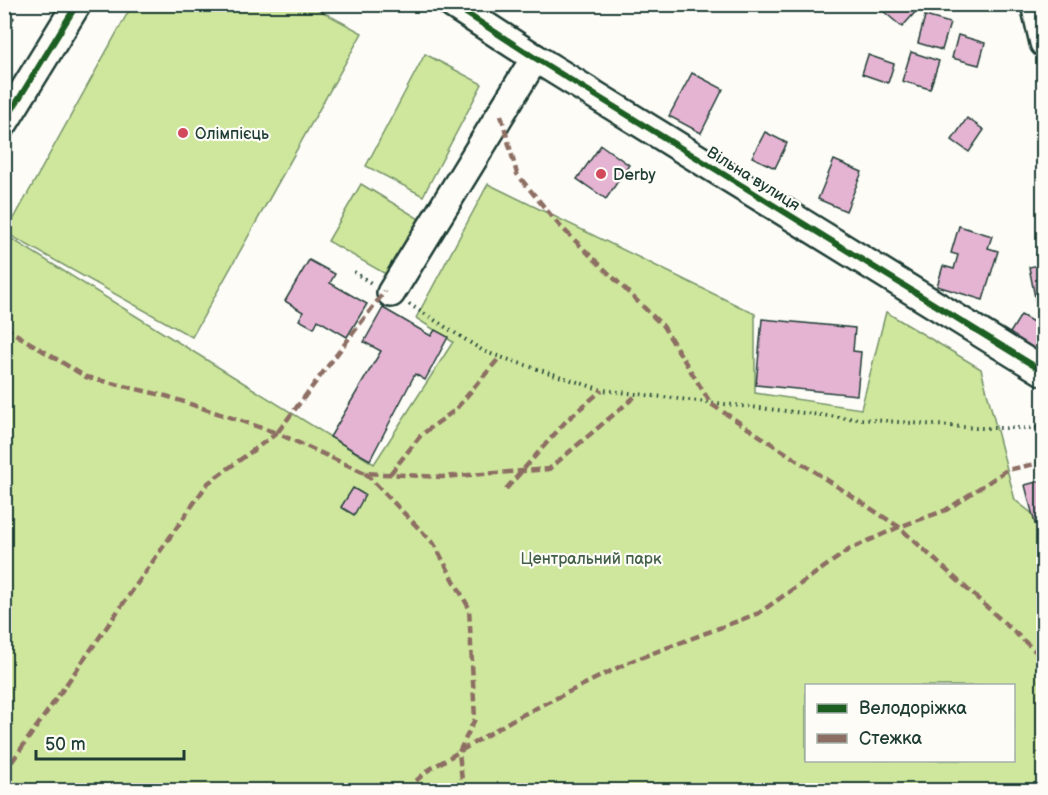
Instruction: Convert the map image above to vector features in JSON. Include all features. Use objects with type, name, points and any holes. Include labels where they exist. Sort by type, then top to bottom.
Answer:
[{"type":"street","points":[[4,123],[77,4]]},
{"type":"street","name":"Вільна вулиця","points":[[452,4],[535,58],[1044,372]]},
{"type":"street","points":[[1035,4],[1044,43]]},
{"type":"street","points":[[391,293],[535,58]]},
{"type":"path","points":[[354,272],[485,352],[602,390],[847,418],[976,428],[1044,428]]},
{"type":"green space","name":"Олімпієць","points":[[132,5],[310,5],[362,33],[192,337],[6,233]]},
{"type":"green space","points":[[425,54],[482,84],[423,196],[366,166]]},
{"type":"green space","points":[[361,184],[421,220],[389,276],[328,241]]},
{"type":"green space","name":"Центральний парк","points":[[488,184],[755,314],[755,393],[861,409],[886,312],[981,369],[1015,500],[1043,522],[1043,790],[5,790],[4,234],[374,464],[453,342],[416,318]]},
{"type":"building","points":[[914,4],[919,8],[902,27],[876,5]]},
{"type":"building","points":[[4,12],[14,18],[4,32]]},
{"type":"building","points":[[925,16],[950,23],[942,50],[918,43]]},
{"type":"building","points":[[958,35],[985,43],[979,65],[952,58]]},
{"type":"building","points":[[911,52],[939,61],[930,89],[902,81]]},
{"type":"building","points":[[868,55],[894,64],[888,83],[862,74]]},
{"type":"building","points":[[692,73],[723,89],[701,133],[669,116]]},
{"type":"building","points":[[967,118],[984,130],[969,152],[952,140]]},
{"type":"building","points":[[765,132],[787,143],[775,168],[752,157]]},
{"type":"building","points":[[601,145],[629,165],[606,199],[577,179]]},
{"type":"building","points":[[834,160],[862,172],[846,211],[818,199]]},
{"type":"building","points":[[959,226],[992,236],[988,248],[998,251],[983,300],[937,286],[943,266],[954,269],[958,255],[951,253]]},
{"type":"building","points":[[309,260],[335,274],[330,283],[367,304],[347,337],[318,320],[314,328],[299,320],[303,312],[285,301]]},
{"type":"building","points":[[1044,264],[1044,312],[1038,313],[1029,267]]},
{"type":"building","points":[[383,308],[431,336],[435,330],[448,337],[425,380],[415,374],[370,460],[330,437],[381,351],[364,342]]},
{"type":"building","points":[[1021,315],[1044,328],[1044,345],[1035,359],[1005,341]]},
{"type":"building","points":[[762,319],[855,328],[853,351],[861,352],[857,395],[756,385]]},
{"type":"building","points":[[1044,480],[1044,522],[1035,524],[1025,485]]},
{"type":"building","points":[[353,488],[365,495],[354,515],[341,507]]},
{"type":"marked path","points":[[501,115],[517,174],[559,225],[663,326],[711,404],[899,527],[1044,659]]},
{"type":"marked path","points":[[4,327],[86,377],[166,396],[277,433],[385,291]]},
{"type":"marked path","points":[[390,474],[421,435],[455,410],[500,357]]},
{"type":"marked path","points":[[506,489],[567,420],[602,390]]},
{"type":"marked path","points":[[4,773],[208,483],[277,433],[365,473],[442,477],[549,469],[638,394]]},
{"type":"marked path","points":[[406,790],[427,771],[512,720],[629,662],[759,613],[850,549],[899,527],[946,510],[1007,470],[1044,462]]},
{"type":"marked path","points":[[365,473],[434,544],[469,608],[475,719],[459,752],[463,790]]},
{"type":"cycle path","points":[[4,123],[77,4]]},
{"type":"cycle path","points":[[452,4],[535,58],[1044,372]]},
{"type":"place","name":"Олімпієць","points":[[183,133]]},
{"type":"place","name":"Derby","points":[[601,174]]}]
